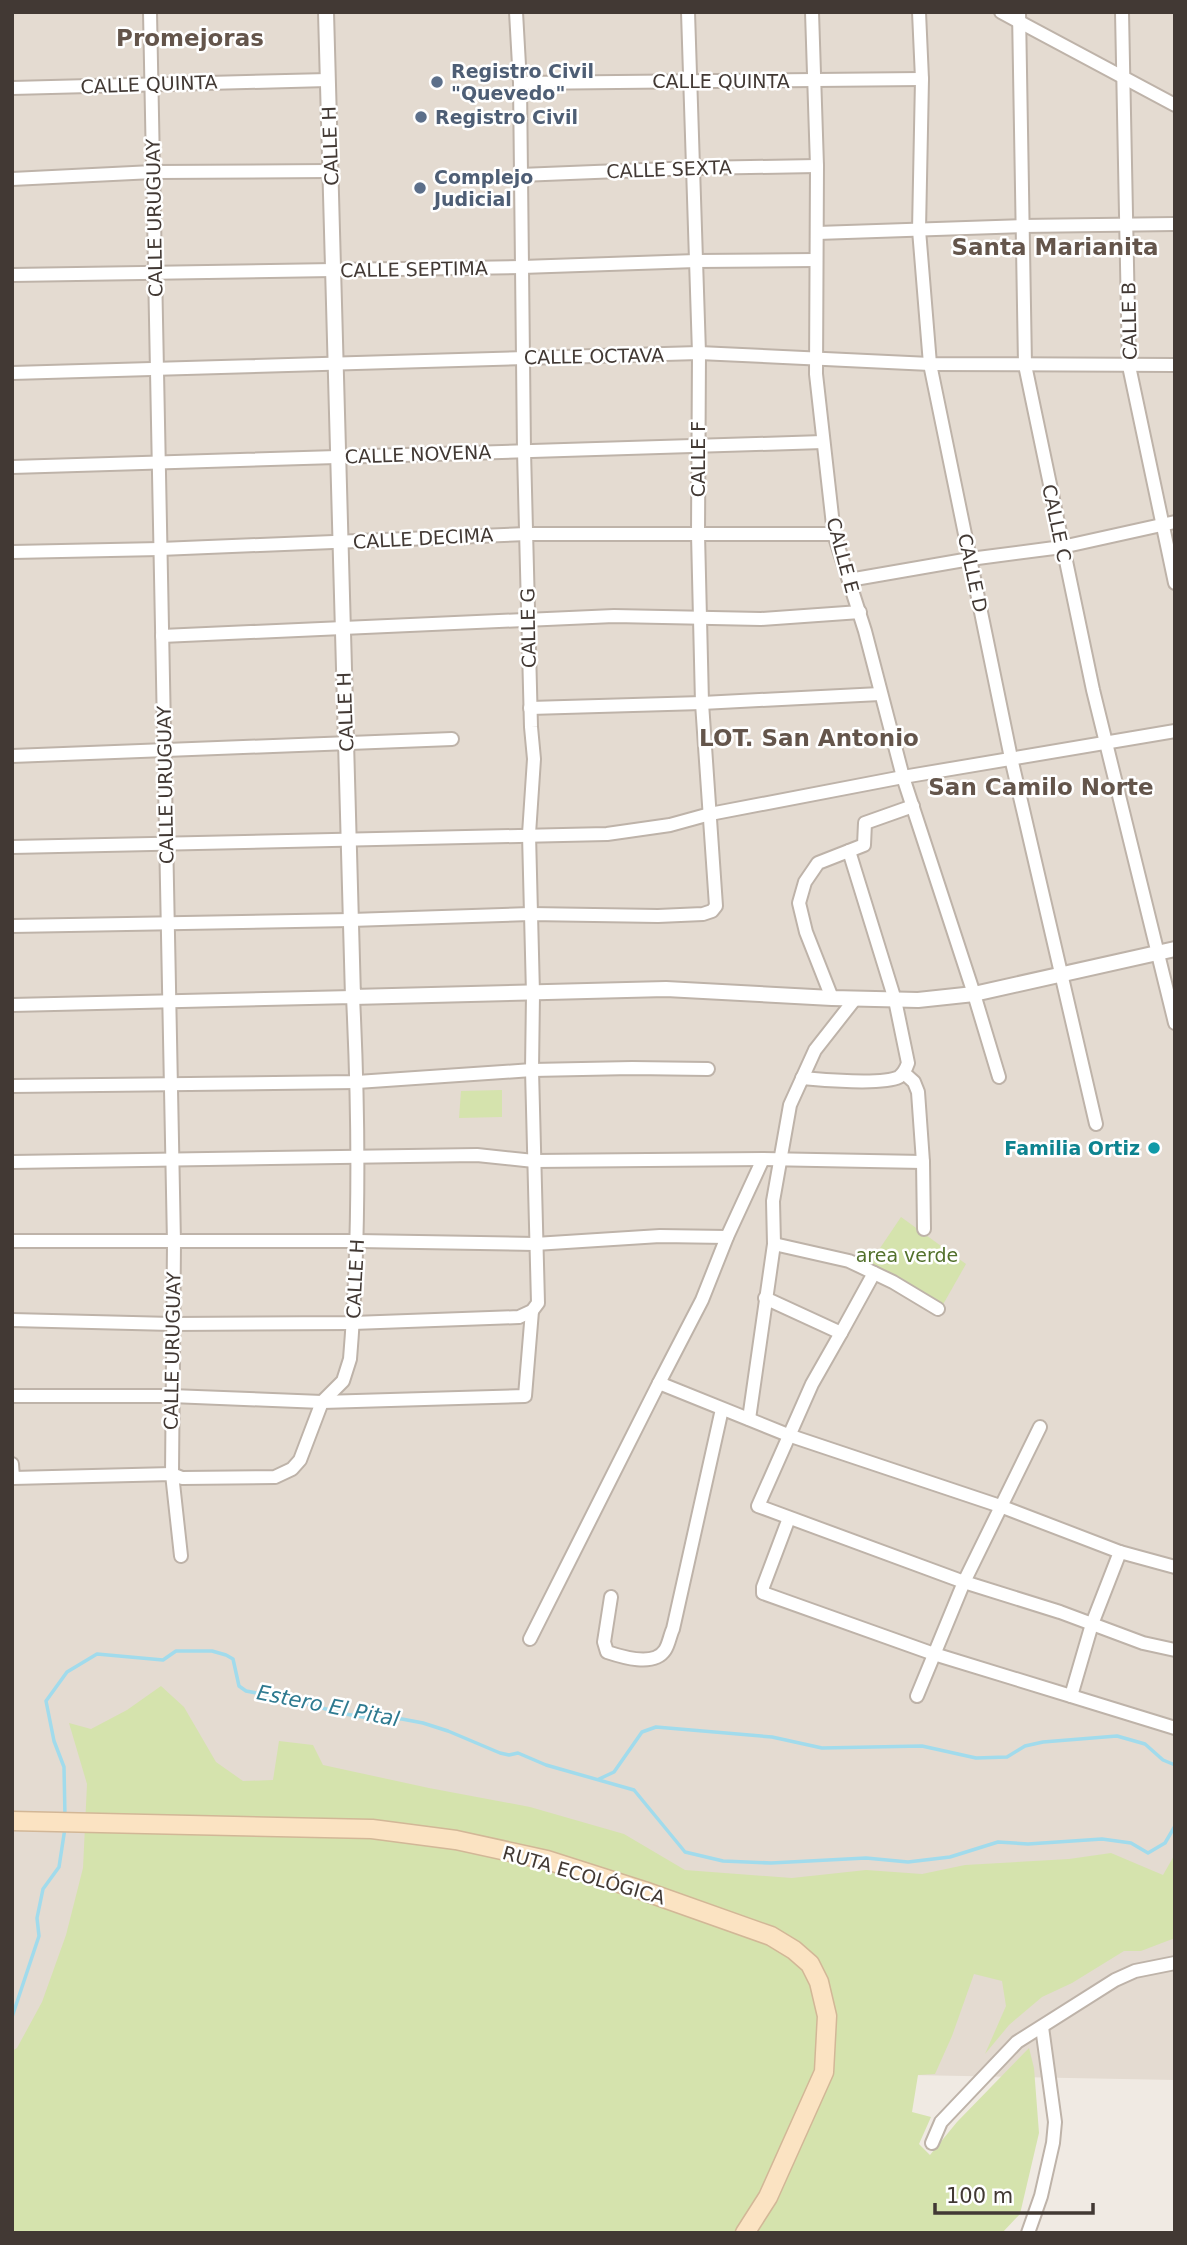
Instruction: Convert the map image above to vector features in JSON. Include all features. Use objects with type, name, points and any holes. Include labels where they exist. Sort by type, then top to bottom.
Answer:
[{"type":"main road","name":"RUTA ECOLÓGICA","points":[[12,1821],[372,1829],[456,1840],[547,1860],[771,1936],[810,1964],[819,1982],[827,2016],[824,2071],[768,2197],[745,2233]]},
{"type":"street","name":"CALLE URUGUAY","points":[[150,12],[174,1243],[172,1474],[181,1556]]},
{"type":"street","name":"CALLE H","points":[[13,1478],[172,1474],[182,1478],[275,1477],[292,1469],[300,1460],[322,1402],[337,1389],[346,1373],[353,1323],[358,1241],[357,1082],[326,12]]},
{"type":"street","name":"CALLE G","points":[[322,1402],[525,1396],[532,1311],[538,1303],[531,1070],[533,994],[529,834],[534,759],[530,708],[520,83],[516,12]]},
{"type":"street","name":"CALLE F","points":[[530,914],[692,915],[712,911],[716,906],[702,703],[698,534],[699,353],[688,12]]},
{"type":"street","name":"CALLE E","points":[[812,12],[817,166],[816,360],[834,534],[860,612],[903,777],[999,1077]]},
{"type":"street","name":"CALLE D","points":[[919,12],[922,79],[919,230],[930,364],[1011,758],[1096,1124]]},
{"type":"street","points":[[1001,12],[1018,18],[1175,105]]},
{"type":"street","name":"CALLE B","points":[[1122,12],[1129,366],[1168,524],[1175,583]]},
{"type":"street","name":"CALLE C","points":[[1018,18],[1025,365],[1062,547],[1175,1023]]},
{"type":"street","name":"CALLE QUINTA","points":[[520,83],[922,79]]},
{"type":"street","name":"CALLE QUINTA","points":[[12,88],[328,80]]},
{"type":"street","name":"CALLE SEXTA","points":[[520,175],[817,166]]},
{"type":"street","points":[[12,179],[153,172],[330,171]]},
{"type":"street","points":[[817,233],[1175,224]]},
{"type":"street","name":"CALLE SEPTIMA","points":[[12,275],[815,260]]},
{"type":"street","name":"CALLE OCTAVA","points":[[12,373],[699,353],[930,364],[1175,365]]},
{"type":"street","name":"CALLE NOVENA","points":[[12,467],[823,442]]},
{"type":"street","points":[[849,580],[970,559],[1062,547],[1168,524]]},
{"type":"street","name":"CALLE DECIMA","points":[[12,552],[160,549],[527,534],[834,534]]},
{"type":"street","points":[[162,636],[614,616],[702,619],[860,612]]},
{"type":"street","points":[[530,708],[880,694]]},
{"type":"street","points":[[12,847],[607,834],[670,825],[710,814],[903,777],[1175,731]]},
{"type":"street","points":[[12,756],[452,739]]},
{"type":"street","points":[[832,998],[798,907],[805,882],[818,863],[864,845],[865,823],[913,806]]},
{"type":"street","points":[[849,851],[894,1000],[908,1058],[904,1073]]},
{"type":"street","points":[[12,926],[167,925],[530,914]]},
{"type":"street","points":[[12,1005],[666,989],[918,1000],[974,994],[1175,949]]},
{"type":"street","points":[[749,1419],[774,1244],[773,1201],[790,1105],[815,1050],[855,999]]},
{"type":"street","points":[[12,1086],[357,1082],[531,1070],[708,1069]]},
{"type":"street","points":[[802,1078],[826,1081],[891,1079],[904,1073]]},
{"type":"street","points":[[904,1073],[914,1082],[918,1092],[924,1229]]},
{"type":"street","points":[[12,1162],[477,1155],[534,1161],[763,1159],[923,1162]]},
{"type":"street","points":[[530,1639],[702,1300],[763,1159]]},
{"type":"street","points":[[12,1241],[536,1244],[660,1236],[727,1237]]},
{"type":"street","points":[[774,1244],[849,1261],[938,1310]]},
{"type":"street","points":[[874,1273],[812,1384],[758,1503],[761,1508],[964,1582],[1143,1643],[1175,1650]]},
{"type":"street","points":[[765,1298],[841,1333]]},
{"type":"street","points":[[12,1320],[172,1324],[353,1323],[519,1317],[532,1311]]},
{"type":"street","points":[[659,1383],[788,1436],[1000,1506],[1120,1552],[1175,1567]]},
{"type":"street","points":[[12,1396],[171,1396],[322,1402]]},
{"type":"street","points":[[611,1597],[604,1642],[607,1652],[640,1660],[659,1656],[665,1651],[673,1629],[722,1409]]},
{"type":"street","points":[[916,1696],[964,1582],[1040,1427]]},
{"type":"street","points":[[12,1464],[13,1478]]},
{"type":"street","points":[[789,1518],[763,1593],[934,1654],[1175,1728]]},
{"type":"street","points":[[1071,1696],[1092,1624],[1120,1552]]},
{"type":"street","points":[[932,2143],[941,2122],[1017,2042],[1115,1980],[1135,1970],[1175,1962]]},
{"type":"street","points":[[1028,2233],[1041,2196],[1055,2122],[1042,2027]]},
{"type":"shaded area","points":[[12,12],[1175,12],[1175,2080],[637,2070],[12,2141]]},
{"type":"green space","points":[[502,1090],[502,1117],[459,1118],[461,1091]]},
{"type":"green space","name":"area verde","points":[[901,1217],[966,1264],[941,1308],[870,1263]]},
{"type":"green space","points":[[161,1686],[184,1707],[216,1762],[243,1781],[273,1780],[279,1741],[313,1745],[323,1765],[530,1807],[624,1834],[685,1870],[792,1878],[866,1870],[922,1874],[965,1865],[1069,1859],[1111,1853],[1163,1875],[1175,1854],[1175,1938],[1141,1951],[1124,1951],[1072,1983],[1042,1997],[1009,2025],[985,2054],[1006,2006],[1002,1981],[974,1974],[935,2074],[918,2075],[912,2112],[931,2117],[919,2144],[930,2155],[957,2122],[1029,2048],[1034,2068],[1039,2133],[1020,2214],[1002,2233],[12,2233],[12,2051],[17,2048],[42,2002],[66,1935],[83,1868],[87,1784],[69,1723],[91,1729],[127,1710]]},
{"type":"waterway","name":"Estero El Pital","points":[[65,1817],[64,1767],[54,1741],[46,1701],[67,1672],[97,1654],[163,1660],[176,1651],[212,1651],[233,1659],[239,1686],[246,1691],[294,1700],[340,1713],[423,1723],[500,1753],[518,1753],[546,1765],[634,1790],[685,1852],[723,1861],[771,1863],[866,1858],[908,1862],[950,1857],[998,1842],[1028,1844],[1102,1839],[1131,1843],[1148,1853],[1165,1843],[1175,1826]]},
{"type":"waterway","name":"Estero El Pital","points":[[599,1779],[614,1772],[642,1732],[656,1727],[772,1737],[822,1748],[922,1746],[976,1758],[1007,1757],[1025,1746],[1043,1742],[1117,1736],[1145,1744],[1163,1760],[1175,1765]]},
{"type":"waterway","name":"Estero El Pital","points":[[12,2017],[39,1936],[37,1918],[43,1889],[59,1867],[65,1828]]},
{"type":"place","name":"Registro Civil \"Quevedo\"","points":[[437,82]]},
{"type":"place","name":"Registro Civil","points":[[421,117]]},
{"type":"place","name":"Complejo Judicial","points":[[420,188]]},
{"type":"place","name":"Familia Ortiz","points":[[1154,1148]]},
{"type":"district","name":"Promejoras","points":[[190,38]]},
{"type":"district","name":"Santa Marianita","points":[[1055,247]]},
{"type":"district","name":"LOT. San Antonio","points":[[809,738]]},
{"type":"district","name":"San Camilo Norte","points":[[1041,787]]}]
